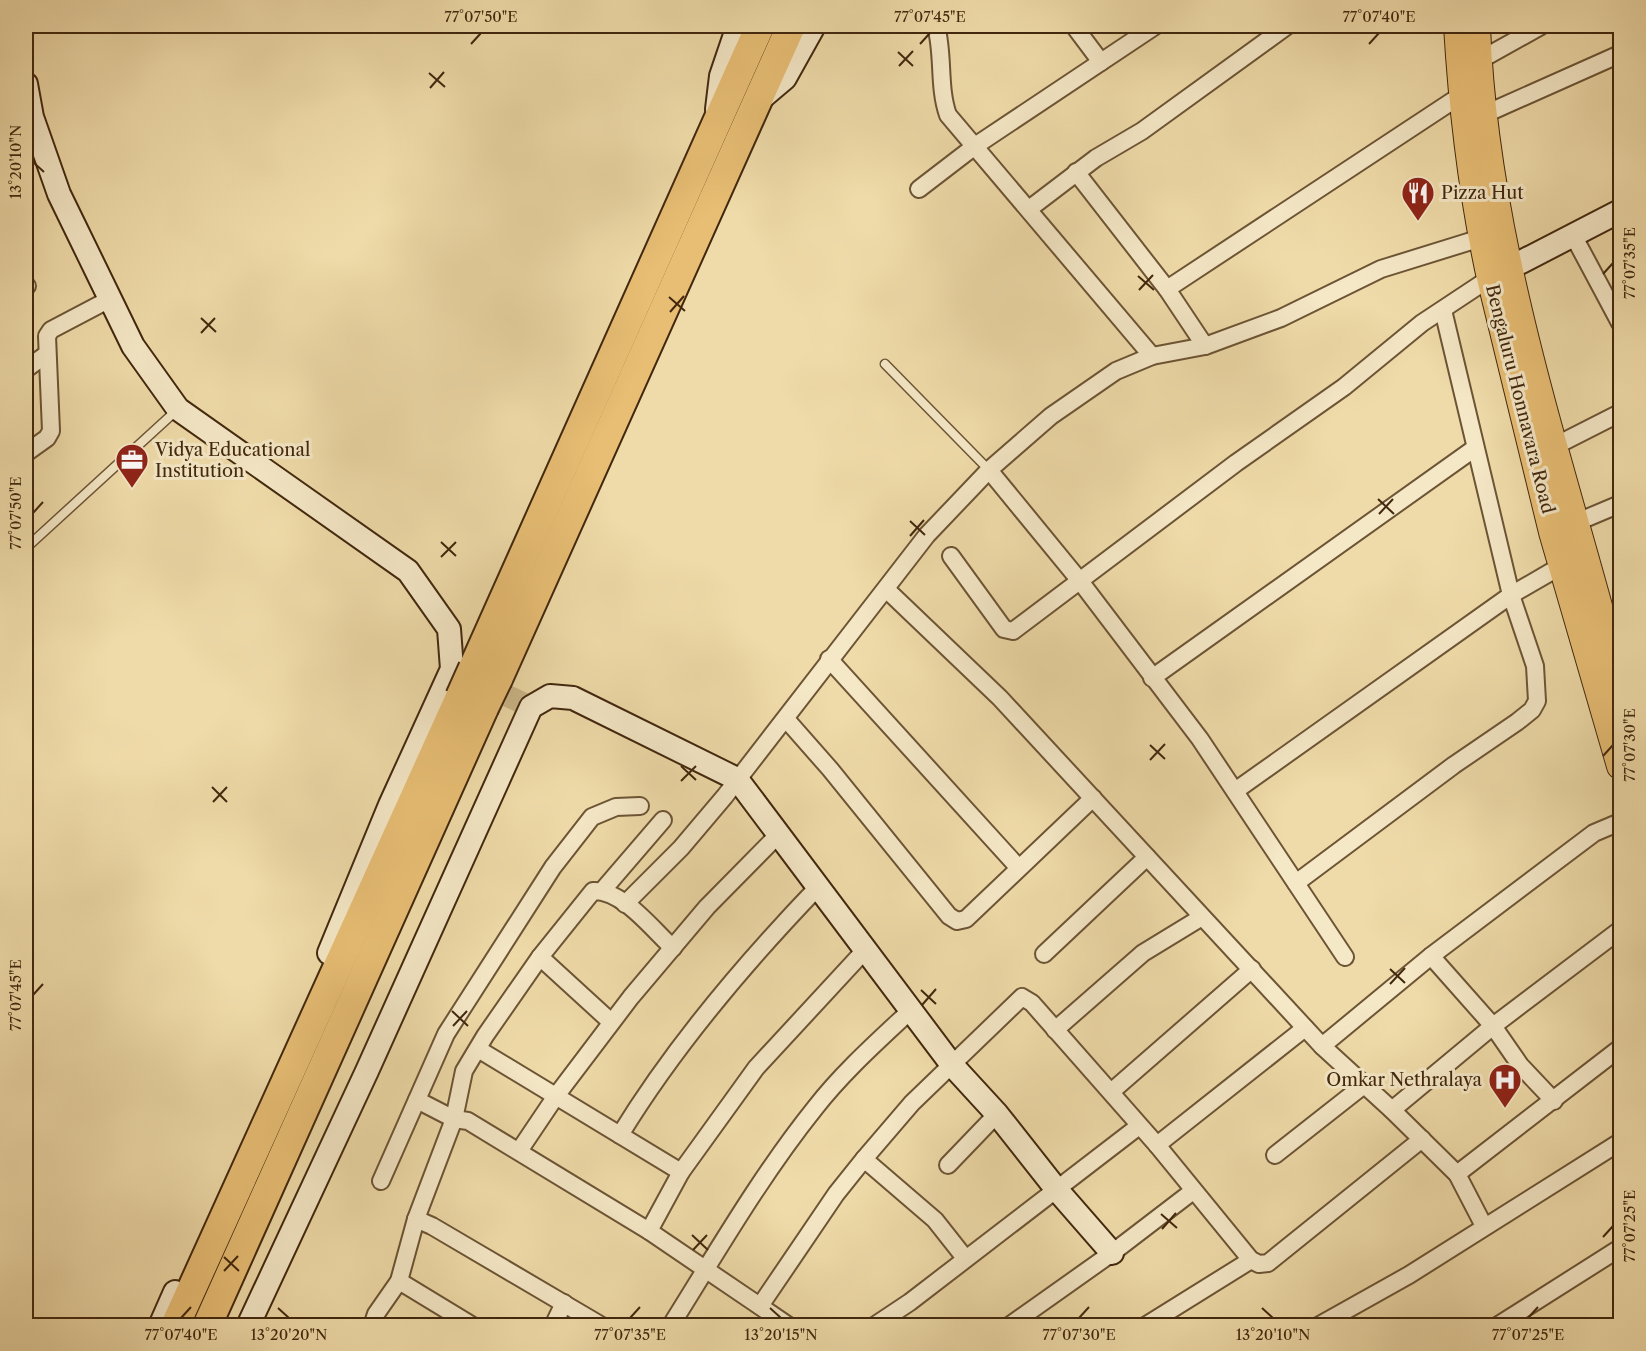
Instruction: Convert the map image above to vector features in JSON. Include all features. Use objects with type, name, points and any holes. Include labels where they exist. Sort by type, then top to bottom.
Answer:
[{"type":"highway","points":[[474,672],[564,533],[585,450],[716,123],[760,26]]},
{"type":"highway","points":[[207,1326],[472,702],[474,672],[540,518],[585,450],[756,103],[791,26]]},
{"type":"highway","points":[[175,1326],[472,702]]},
{"type":"main road","name":"Bengaluru Honnavara Road","points":[[1457,26],[1477,74],[1500,273],[1562,566],[1620,766]]},
{"type":"main road","name":"Bengaluru Honnavara Road","points":[[1477,26],[1481,238],[1500,273],[1555,447],[1619,670]]},
{"type":"street","points":[[716,123],[721,76],[738,26]]},
{"type":"street","points":[[756,103],[785,78],[814,26]]},
{"type":"street","points":[[936,26],[941,45],[944,104],[948,115],[1152,356]]},
{"type":"street","points":[[1074,26],[1101,62]]},
{"type":"street","points":[[919,189],[975,146],[1155,26]]},
{"type":"street","points":[[1029,209],[1076,172],[1142,131],[1287,26]]},
{"type":"street","points":[[1167,289],[1477,74],[1541,26]]},
{"type":"street","points":[[1483,115],[1619,59]]},
{"type":"street","points":[[26,84],[29,119],[59,194],[133,346],[178,409],[408,571],[449,629],[474,672],[390,805],[279,1067],[160,1326]]},
{"type":"street","points":[[1076,172],[1167,289],[1205,346]]},
{"type":"street","points":[[951,556],[1008,632],[1013,631],[1236,462],[1344,387],[1422,323],[1500,273],[1620,211]]},
{"type":"street","points":[[1573,236],[1620,323]]},
{"type":"street","points":[[625,904],[681,848],[786,719],[829,659],[887,590],[927,535],[989,470],[1051,416],[1116,370],[1152,356],[1205,346],[1281,318],[1381,269],[1481,238]]},
{"type":"street","points":[[26,453],[47,438],[51,431],[47,336],[51,330],[110,299]]},
{"type":"street","points":[[1296,882],[1532,711],[1537,701],[1535,666],[1511,595],[1443,310]]},
{"type":"street","points":[[26,369],[47,354]]},
{"type":"street","points":[[1555,447],[1620,414]]},
{"type":"street","points":[[1152,678],[1475,448]]},
{"type":"street","points":[[989,470],[1080,581],[1200,739],[1345,957]]},
{"type":"street","points":[[1575,523],[1620,504]]},
{"type":"street","points":[[1235,791],[1511,595],[1562,566]]},
{"type":"street","points":[[887,590],[1000,698],[1322,1046],[1457,1174],[1484,1226]]},
{"type":"street","points":[[829,659],[1018,867]]},
{"type":"street","points":[[248,1326],[367,1071],[531,706],[550,696],[573,698],[737,778],[951,1065],[997,1114],[1057,1190],[1112,1253]]},
{"type":"street","points":[[786,719],[830,769],[949,916],[957,921],[966,918],[1092,798]]},
{"type":"street","points":[[381,1181],[446,1034],[512,927],[574,838],[592,817],[616,807],[640,806]]},
{"type":"street","points":[[602,891],[663,820]]},
{"type":"street","points":[[1322,1046],[1431,956],[1594,833],[1620,822]]},
{"type":"street","points":[[519,1151],[555,1096],[612,1022],[707,907],[778,835]]},
{"type":"street","points":[[1044,954],[1147,857]]},
{"type":"street","points":[[620,1135],[644,1096],[735,976],[817,888]]},
{"type":"street","points":[[372,1326],[376,1314],[399,1281],[416,1220],[454,1119],[464,1071],[540,957],[593,891],[602,891],[625,904],[673,948]]},
{"type":"street","points":[[1055,1030],[1143,953],[1202,917]]},
{"type":"street","points":[[1392,1110],[1493,1026],[1620,930]]},
{"type":"street","points":[[649,1231],[681,1172],[756,1068],[805,1011],[866,949]]},
{"type":"street","points":[[1431,956],[1493,1026],[1520,1065],[1554,1101]]},
{"type":"street","points":[[540,957],[612,1022]]},
{"type":"street","points":[[1110,1092],[1252,969]]},
{"type":"street","points":[[760,1306],[836,1194],[864,1159],[912,1103],[1022,997],[1032,1003],[1157,1145],[1251,1260],[1259,1264],[1268,1263],[1422,1139]]},
{"type":"street","points":[[673,1322],[706,1269],[815,1108],[850,1068],[911,1010]]},
{"type":"street","points":[[1157,1145],[1305,1028]]},
{"type":"street","points":[[478,1048],[681,1172]]},
{"type":"street","points":[[1457,1174],[1620,1048]]},
{"type":"street","points":[[1275,1155],[1364,1085]]},
{"type":"street","points":[[417,1100],[454,1119],[468,1121],[519,1151],[649,1231],[789,1326]]},
{"type":"street","points":[[948,1165],[997,1114]]},
{"type":"street","points":[[874,1326],[910,1302],[1139,1126]]},
{"type":"street","points":[[1318,1326],[1409,1275],[1620,1142]]},
{"type":"street","points":[[864,1159],[935,1220],[965,1258]]},
{"type":"street","points":[[1009,1326],[1112,1253],[1193,1191]]},
{"type":"street","points":[[416,1220],[432,1226],[602,1326]]},
{"type":"street","points":[[1497,1326],[1620,1248]]},
{"type":"street","points":[[1144,1326],[1251,1260]]},
{"type":"street","points":[[399,1281],[472,1326]]},
{"type":"street","points":[[553,1326],[564,1302]]},
{"type":"lane","points":[[885,364],[989,470]]},
{"type":"lane","points":[[26,548],[178,409]]},
{"type":"tunnel","points":[[478,682],[531,707]]},
{"type":"place","name":"Pizza Hut","points":[[1418,222]]},
{"type":"place","name":"Vidya Educational Institution","points":[[132,489]]},
{"type":"place","name":"Omkar Nethralaya","points":[[1505,1109]]}]
